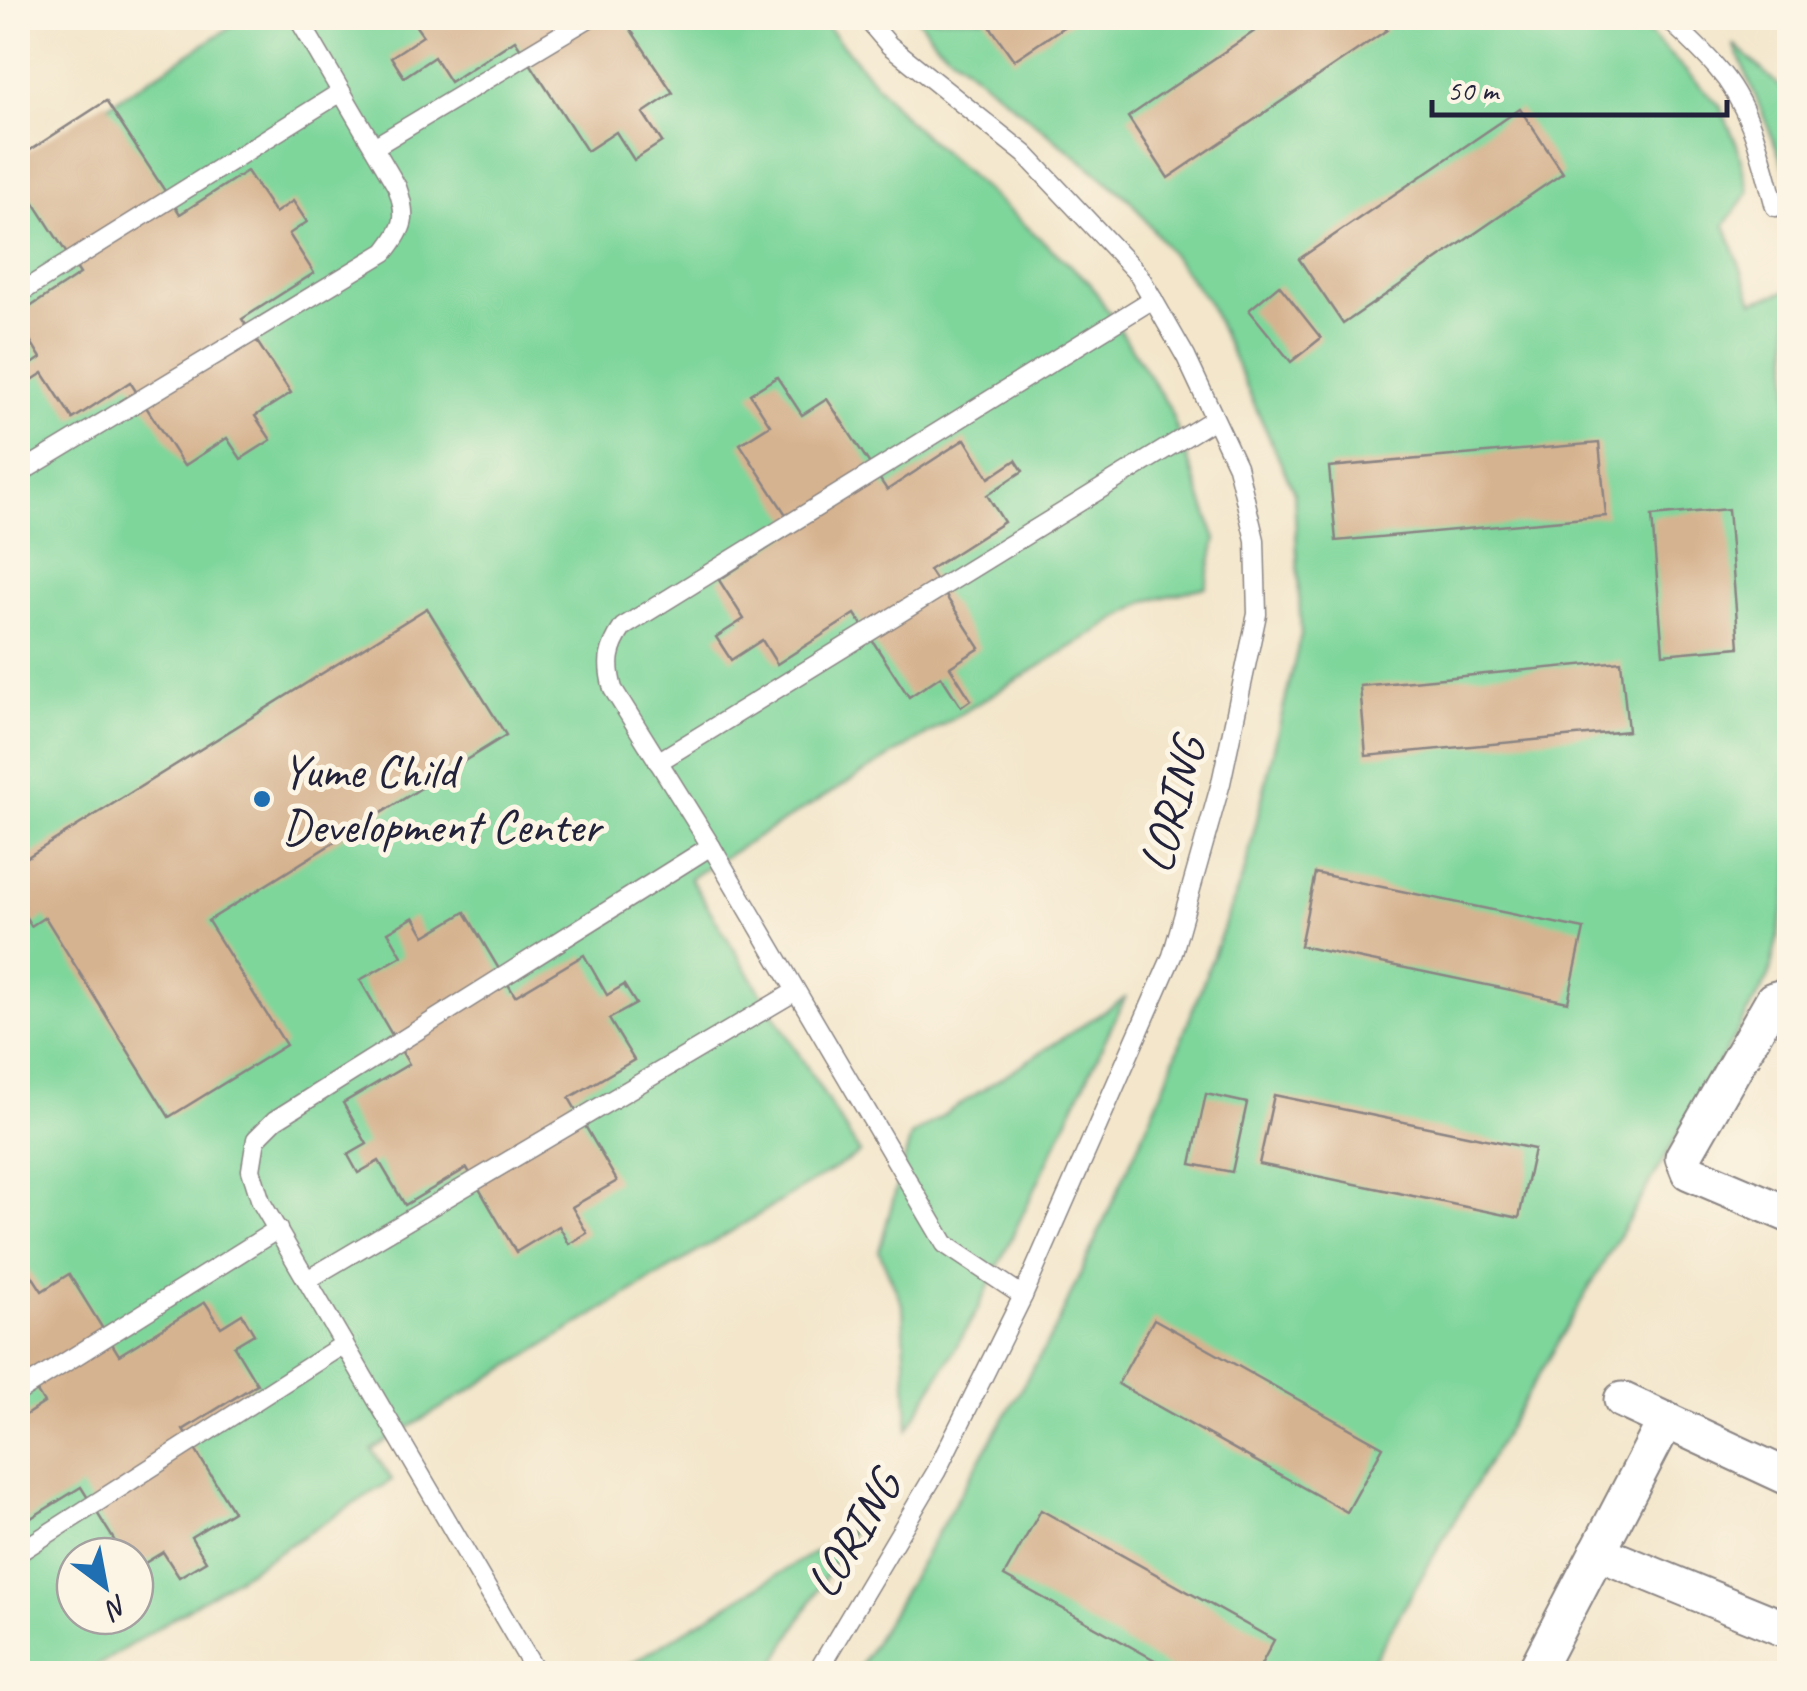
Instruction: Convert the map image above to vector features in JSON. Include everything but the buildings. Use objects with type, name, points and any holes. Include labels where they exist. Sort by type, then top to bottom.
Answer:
[{"type":"street","points":[[1790,995],[1772,1000],[1684,1157],[1689,1172],[1790,1216]]},
{"type":"street","points":[[1622,1400],[1790,1478]]},
{"type":"street","points":[[1534,1674],[1666,1420]]},
{"type":"street","points":[[1597,1552],[1788,1626]]},
{"type":"lane","points":[[374,147],[588,18]]},
{"type":"lane","name":"LORING","points":[[816,1674],[936,1472],[1023,1296],[1172,956],[1222,783],[1258,614],[1256,540],[1237,466],[1186,357],[1139,276],[1025,154],[889,46],[866,18]]},
{"type":"lane","points":[[1667,18],[1720,71],[1744,110],[1759,147],[1775,207]]},
{"type":"lane","points":[[18,474],[385,252],[400,233],[406,210],[397,187],[341,92],[307,21]]},
{"type":"lane","points":[[18,294],[341,92]]},
{"type":"lane","points":[[1023,1296],[945,1244],[711,846],[613,689],[608,671],[612,644],[623,627],[1153,300]]},
{"type":"lane","points":[[658,762],[1214,419]]},
{"type":"lane","points":[[536,1674],[261,1202],[251,1170],[256,1140],[274,1120],[711,846]]},
{"type":"lane","points":[[307,1280],[796,990]]},
{"type":"lane","points":[[18,1392],[278,1230]]},
{"type":"lane","points":[[18,1553],[344,1344]]},
{"type":"green space","points":[[245,18],[821,18],[907,120],[1090,283],[1169,407],[1216,539],[1206,587],[1147,601],[690,878],[860,1153],[372,1450],[392,1480],[155,1629],[155,1536],[55,1536],[55,1636],[144,1636],[84,1674],[18,1673],[18,163]]},
{"type":"green space","points":[[917,18],[1634,18],[1720,106],[1737,145],[1749,192],[1725,225],[1753,302],[1789,290],[1790,879],[1769,977],[1366,1673],[856,1674],[1056,1328],[1162,1092],[1245,870],[1301,634],[1294,492],[1208,302],[1130,200],[937,43]]},
{"type":"green space","points":[[1734,44],[1789,95],[1789,178]]},
{"type":"green space","points":[[1125,998],[977,1311],[908,1429],[903,1306],[879,1251],[911,1136]]},
{"type":"green space","points":[[853,1529],[769,1673],[615,1673]]},
{"type":"place","name":"Yume Child Development Center","points":[[262,799]]}]
